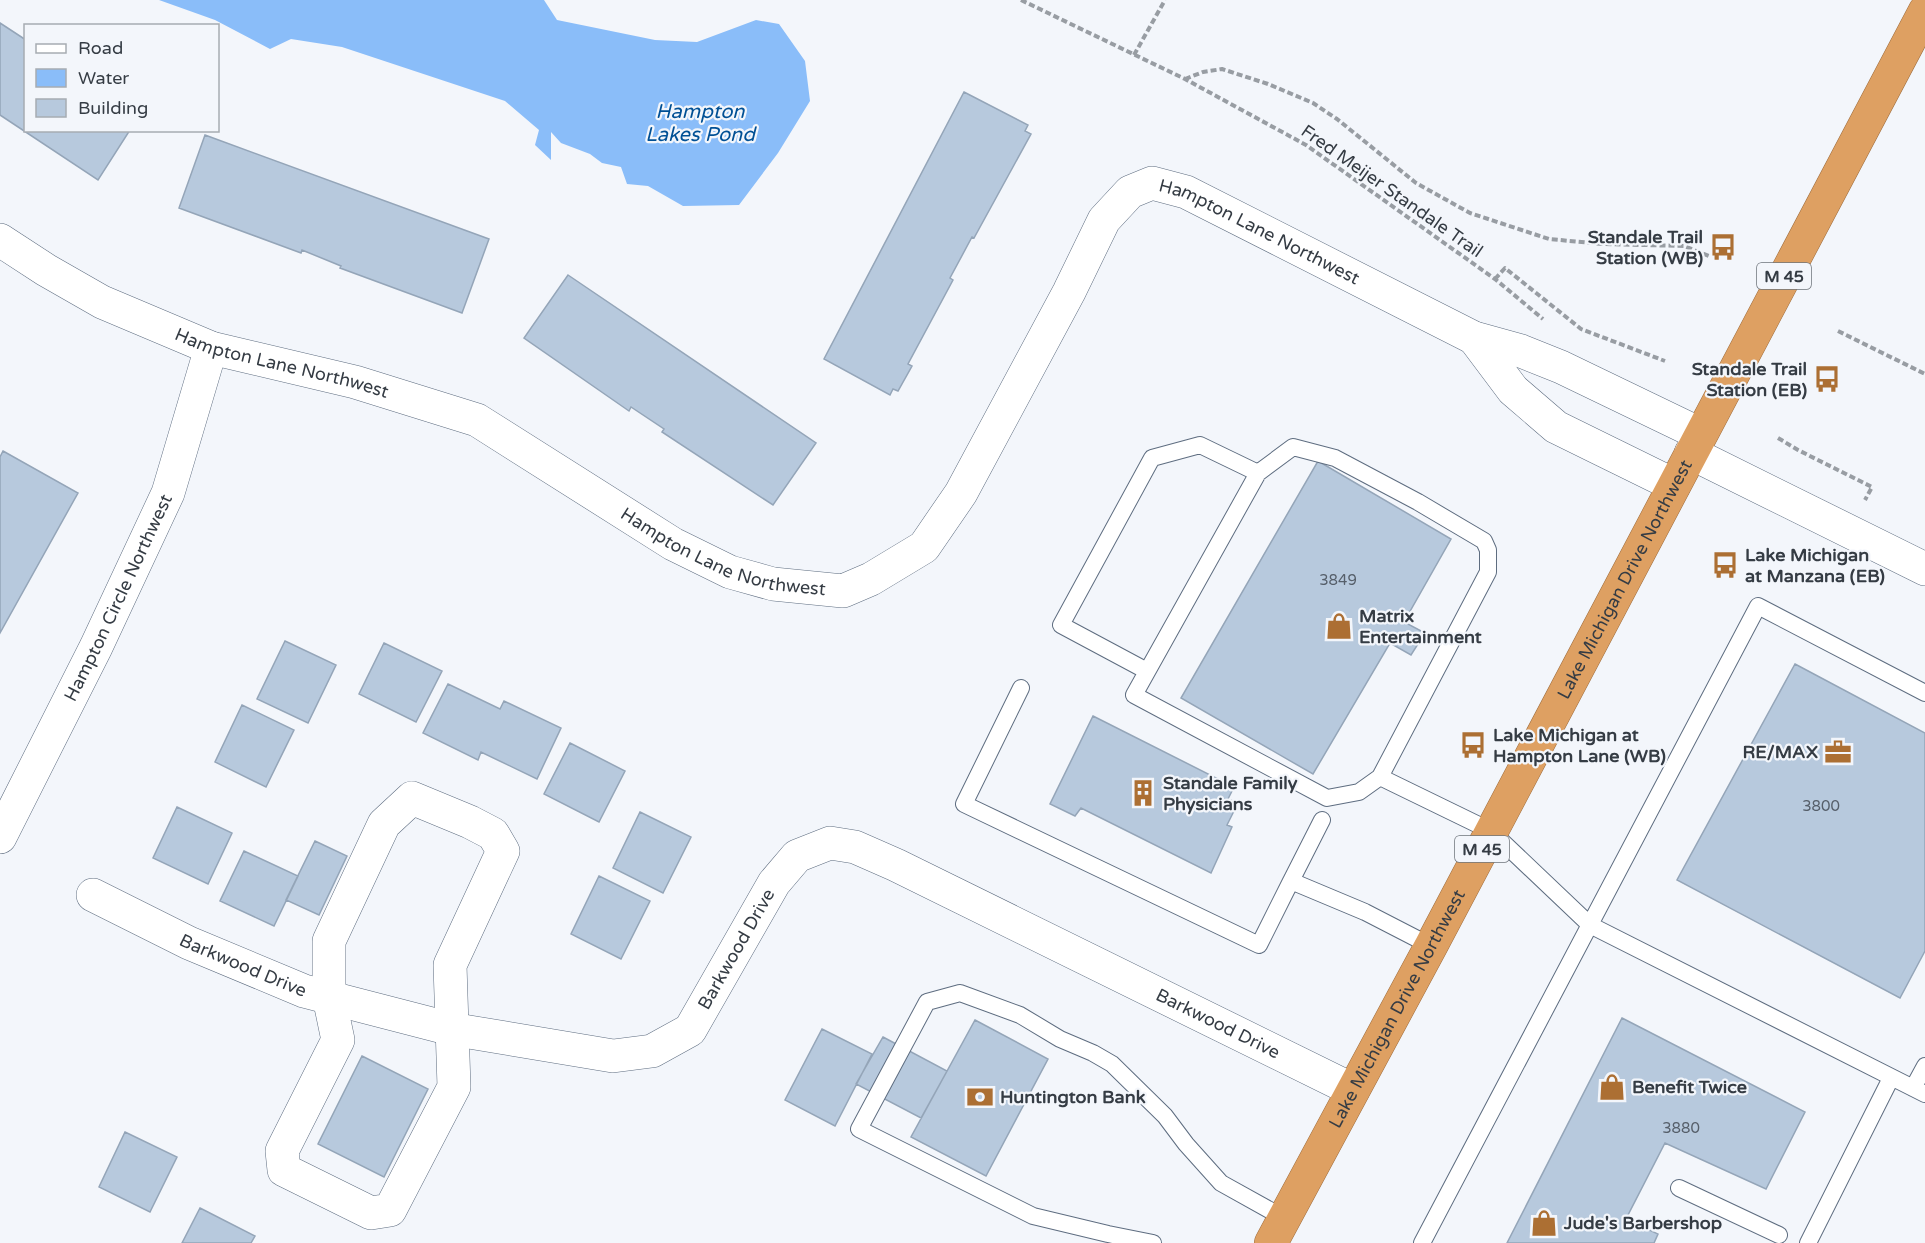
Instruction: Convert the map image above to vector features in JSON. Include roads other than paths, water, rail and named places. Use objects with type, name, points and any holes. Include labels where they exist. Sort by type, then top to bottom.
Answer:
[{"type":"highway","name":"Lake Michigan Drive Northwest","points":[[1277,1230],[1431,946],[1925,11]]},
{"type":"street","name":"Hampton Lane Northwest","points":[[0,240],[102,302],[211,348],[354,382],[477,420],[673,544],[730,572],[773,584],[843,591],[871,579],[924,547],[961,493],[1069,292],[1104,220],[1130,192],[1152,183],[1186,192],[1474,338],[1521,351],[1561,367],[1695,444],[1925,569]]},
{"type":"street","name":"Hampton Lane Northwest","points":[[1474,338],[1513,390],[1556,427],[1674,485]]},
{"type":"street","name":"Hampton Circle Northwest","points":[[0,837],[96,647],[168,493],[211,348]]},
{"type":"street","points":[[411,798],[493,834],[503,851],[450,965],[452,1029],[454,1087],[390,1210],[371,1213],[284,1170],[282,1151],[338,1040],[329,997],[329,940],[384,824],[411,798]]},
{"type":"street","name":"Barkwood Drive","points":[[93,895],[189,943],[304,991],[452,1029],[614,1056],[652,1051],[690,1030],[774,883],[797,856],[830,843],[855,847],[896,865],[1353,1090]]},
{"type":"lane","points":[[1147,671],[1061,625],[1152,458],[1200,445],[1258,473]]},
{"type":"lane","points":[[1293,447],[1335,458],[1418,502],[1484,541],[1488,550],[1488,572],[1380,777],[1359,792],[1327,798],[1134,695],[1147,671],[1258,473],[1293,447]]},
{"type":"lane","points":[[1422,1243],[1758,606],[1925,693]]},
{"type":"lane","points":[[1022,688],[964,804],[1259,945],[1322,820]]},
{"type":"lane","points":[[1380,777],[1491,831],[1590,925],[1919,1091],[1925,1066]]},
{"type":"lane","points":[[1291,881],[1365,912],[1431,946]]},
{"type":"lane","points":[[1153,1243],[1033,1216],[859,1129],[927,1002],[960,993],[1020,1016],[1059,1039],[1093,1053],[1112,1064],[1165,1116],[1221,1184],[1277,1230]]},
{"type":"lane","points":[[1808,1243],[1891,1078]]},
{"type":"lane","points":[[1679,1188],[1777,1239],[1798,1243]]},
{"type":"water","name":"Hampton Lakes Pond","points":[[159,0],[544,0],[557,20],[655,40],[697,42],[756,20],[779,24],[805,61],[810,101],[778,153],[739,205],[683,206],[648,186],[627,184],[621,167],[602,163],[590,154],[561,143],[551,132],[551,160],[535,145],[539,130],[505,101],[342,47],[291,39],[270,49],[215,20]]},
{"type":"place","name":"Standale Trail Station (WB)","points":[[1723,247]]},
{"type":"place","name":"Standale Trail Station (EB)","points":[[1827,379]]},
{"type":"place","name":"Lake Michigan at Manzana (EB)","points":[[1725,565]]},
{"type":"place","name":"Matrix Entertainment","points":[[1339,626]]},
{"type":"place","name":"Lake Michigan at Hampton Lane (WB)","points":[[1473,745]]},
{"type":"place","name":"RE/MAX","points":[[1838,752]]},
{"type":"place","name":"Standale Family Physicians","points":[[1143,793]]},
{"type":"place","name":"Benefit Twice","points":[[1612,1087]]},
{"type":"place","name":"Huntington Bank","points":[[980,1097]]},
{"type":"place","name":"Jude's Barbershop","points":[[1544,1223]]}]
